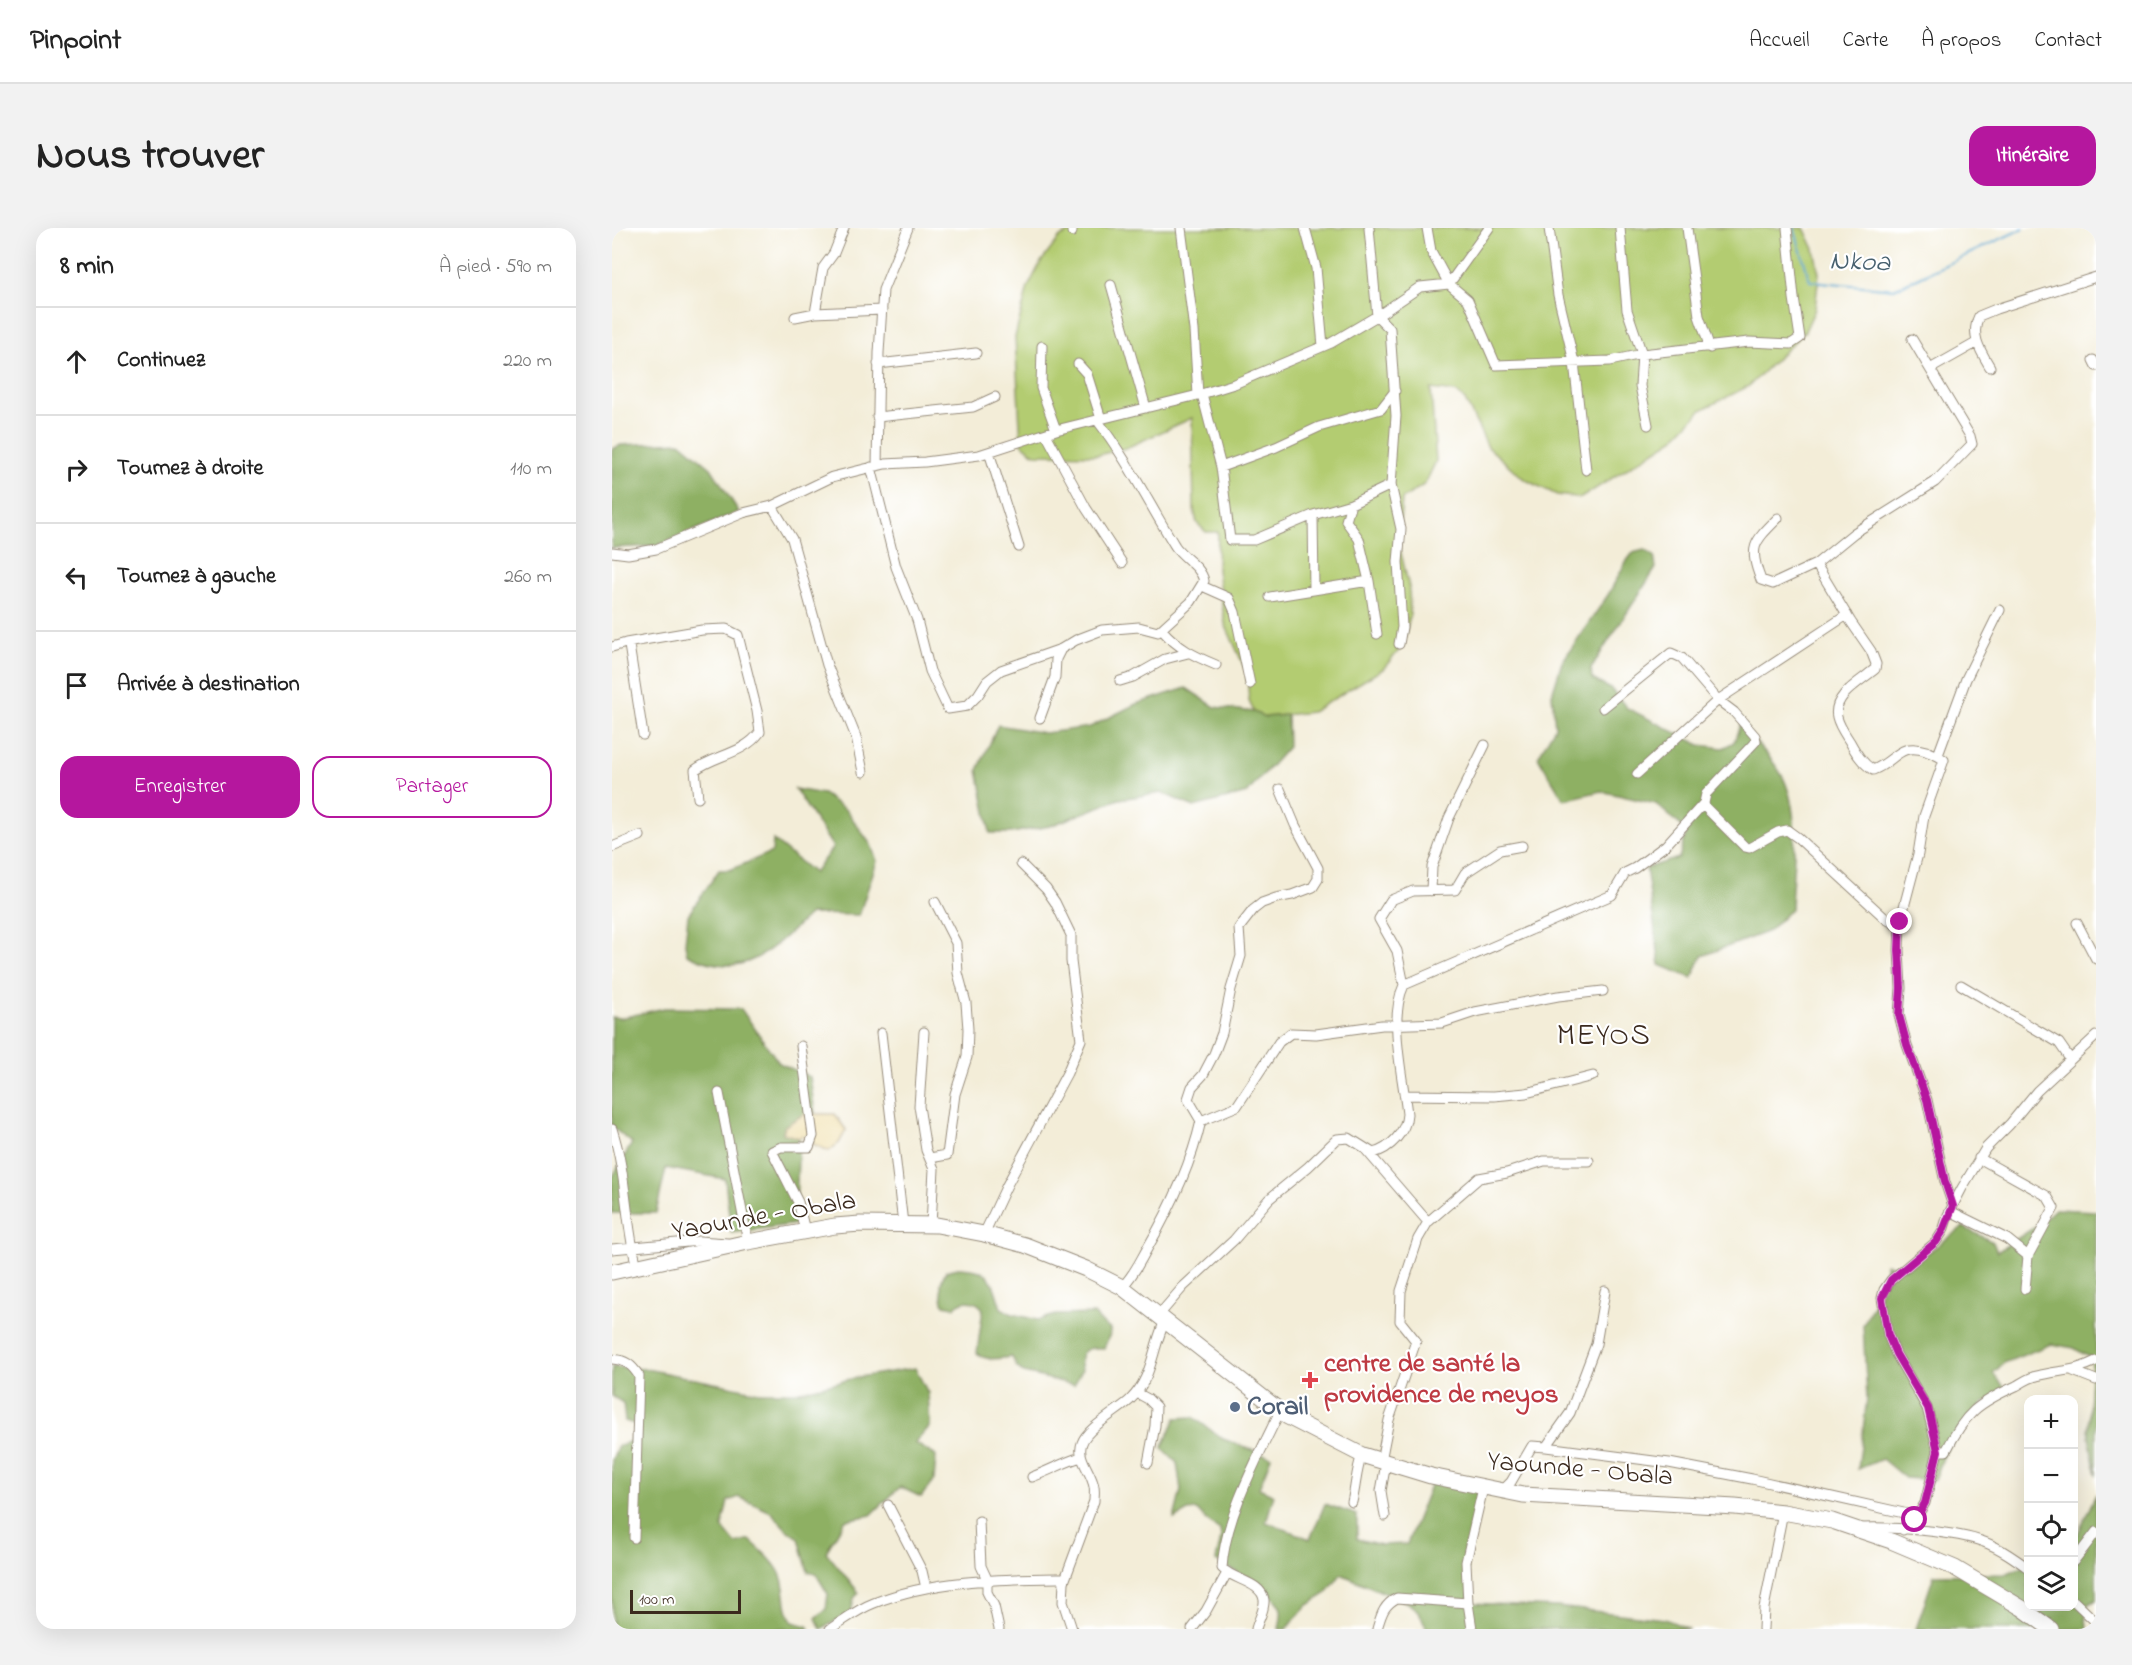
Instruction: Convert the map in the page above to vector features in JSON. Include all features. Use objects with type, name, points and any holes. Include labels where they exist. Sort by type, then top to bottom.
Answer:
[{"type":"highway","name":"Yaounde - Obala","points":[[612,1272],[805,1231],[860,1224],[931,1225],[984,1234],[1025,1245],[1086,1269],[1122,1287],[1280,1411],[1362,1455],[1483,1488],[1523,1496],[1735,1507],[1783,1512],[1832,1521],[1955,1568],[2022,1608],[2051,1629]]},
{"type":"street","points":[[815,313],[823,268],[834,253],[844,228]]},
{"type":"street","points":[[908,228],[883,290],[874,467],[896,567],[916,620],[930,671],[948,710],[967,706],[987,681],[1001,670],[1061,650],[1076,640],[1102,630],[1139,627],[1158,632],[1162,630],[1191,602],[1204,581],[1203,576],[1177,548],[1099,420],[1087,374],[1078,364]]},
{"type":"street","points":[[1181,228],[1200,395],[1221,467],[1230,540],[1254,540],[1312,515],[1351,504],[1391,485]]},
{"type":"street","points":[[1305,228],[1316,268],[1323,346]]},
{"type":"street","points":[[1369,228],[1377,316],[1390,329],[1395,391],[1396,416],[1391,485],[1401,529],[1398,562],[1402,627],[1399,644]]},
{"type":"street","points":[[1427,228],[1431,251],[1449,284],[1468,300],[1496,365],[1610,361],[1642,354],[1749,342],[1791,344],[1800,339],[1787,228]]},
{"type":"street","points":[[612,552],[628,554],[656,549],[744,513],[772,506],[832,477],[874,467],[989,452],[1056,430],[1200,395],[1234,384],[1323,346],[1377,316],[1420,287],[1449,284],[1490,228]]},
{"type":"street","points":[[1549,228],[1558,296],[1574,362],[1586,470]]},
{"type":"street","points":[[1620,228],[1627,309],[1642,354],[1640,386],[1648,425]]},
{"type":"street","points":[[1687,228],[1699,316],[1710,348]]},
{"type":"street","points":[[1990,367],[1976,343],[1975,325],[1979,316],[2096,277]]},
{"type":"street","points":[[1111,285],[1146,408]]},
{"type":"street","points":[[795,317],[815,313],[882,310]]},
{"type":"street","points":[[1778,518],[1754,548],[1753,560],[1761,580],[1773,584],[1816,564],[1854,533],[1935,482],[1972,444],[1970,436],[1912,339]]},
{"type":"street","points":[[1930,369],[1976,343]]},
{"type":"street","points":[[1042,346],[1041,388],[1056,430]]},
{"type":"street","points":[[878,364],[976,353]]},
{"type":"street","points":[[1221,467],[1276,447],[1319,427],[1381,409],[1395,391]]},
{"type":"street","points":[[877,417],[973,407],[995,397]]},
{"type":"street","points":[[1046,434],[1086,508],[1122,563]]},
{"type":"street","points":[[989,452],[1019,547]]},
{"type":"street","points":[[1351,504],[1346,521],[1359,539],[1369,581],[1377,634]]},
{"type":"street","points":[[772,506],[792,538],[827,665],[856,737],[864,772]]},
{"type":"street","points":[[1312,515],[1314,590]]},
{"type":"street","points":[[1816,564],[1871,651],[1876,664],[1875,669],[1843,695],[1837,706],[1836,716],[1839,723],[1864,765],[1874,770],[1884,766],[1907,748],[1914,747],[1938,755],[1944,760],[1924,816],[1918,854],[1900,927],[1899,1015],[1927,1100],[1951,1208],[2007,1239],[2028,1256]]},
{"type":"street","points":[[1270,597],[1369,581]]},
{"type":"street","points":[[1202,586],[1229,598],[1235,612],[1250,684]]},
{"type":"street","points":[[1938,755],[1966,679],[2000,610]]},
{"type":"street","points":[[1637,774],[1718,700],[1847,615]]},
{"type":"street","points":[[612,647],[702,630],[726,629],[738,635],[760,732],[755,739],[725,757],[705,763],[695,770],[698,798]]},
{"type":"street","points":[[1162,630],[1188,653],[1216,665]]},
{"type":"street","points":[[626,644],[629,645],[632,654],[643,735]]},
{"type":"street","points":[[1040,718],[1055,677],[1056,659],[1061,650]]},
{"type":"street","points":[[1120,681],[1165,659],[1188,653]]},
{"type":"street","points":[[1404,985],[1612,895],[1625,873],[1666,845],[1704,803],[1706,794],[1756,741],[1755,736],[1734,712],[1718,700],[1682,658],[1671,653],[1603,708]]},
{"type":"street","points":[[1431,891],[1432,867],[1449,818],[1485,745]]},
{"type":"street","points":[[1122,1287],[1134,1275],[1165,1218],[1186,1167],[1201,1120],[1188,1099],[1192,1088],[1203,1075],[1214,1054],[1222,1033],[1231,989],[1241,956],[1239,928],[1253,910],[1262,903],[1313,887],[1318,879],[1318,868],[1295,825],[1280,789]]},
{"type":"street","points":[[1704,803],[1713,816],[1745,847],[1749,848],[1778,832],[1787,830],[1886,919],[1900,927]]},
{"type":"street","points":[[612,847],[640,836]]},
{"type":"street","points":[[1072,1629],[1062,1602],[1065,1578],[1094,1501],[1094,1486],[1081,1457],[1083,1441],[1095,1428],[1137,1394],[1150,1371],[1162,1318],[1183,1287],[1234,1240],[1269,1199],[1308,1167],[1337,1139],[1349,1138],[1373,1153],[1385,1150],[1407,1123],[1397,1025],[1400,994],[1404,985],[1397,951],[1379,919],[1390,900],[1413,891],[1455,890],[1465,873],[1500,850],[1522,846]]},
{"type":"street","points":[[984,1234],[1007,1185],[1067,1073],[1081,1040],[1071,961],[1071,935],[1046,889],[1021,864]]},
{"type":"street","points":[[930,1158],[948,1155],[955,1094],[967,1057],[968,1029],[966,1003],[958,973],[956,943],[935,902]]},
{"type":"street","points":[[2077,922],[2096,959]]},
{"type":"street","points":[[1961,985],[2059,1043],[2070,1059]]},
{"type":"street","points":[[1201,1120],[1237,1106],[1279,1042],[1291,1034],[1316,1034],[1397,1025],[1442,1023],[1475,1012],[1558,996],[1603,991]]},
{"type":"street","points":[[924,1032],[919,1106],[926,1150],[934,1169],[931,1225]]},
{"type":"street","points":[[880,1033],[903,1224]]},
{"type":"street","points":[[1903,1530],[1917,1516],[1925,1503],[1938,1451],[1928,1408],[1896,1354],[1888,1335],[1882,1298],[1891,1280],[1936,1242],[1943,1231],[1951,1208],[1986,1148],[2010,1124],[2037,1090],[2096,1036]]},
{"type":"street","points":[[801,1046],[813,1136],[809,1147],[781,1147],[772,1151],[798,1202],[805,1231]]},
{"type":"street","points":[[1405,1095],[1494,1096],[1526,1093],[1593,1076]]},
{"type":"street","points":[[612,1249],[699,1240],[742,1244],[719,1093]]},
{"type":"street","points":[[612,1130],[620,1155],[631,1246],[637,1267]]},
{"type":"street","points":[[1366,1150],[1428,1222]]},
{"type":"street","points":[[1979,1158],[2047,1196],[2054,1208],[2028,1256],[2025,1289]]},
{"type":"street","points":[[1385,1516],[1381,1491],[1389,1420],[1416,1341],[1400,1321],[1401,1291],[1418,1239],[1428,1222],[1479,1178],[1507,1173],[1544,1161],[1589,1161]]},
{"type":"street","points":[[1546,1447],[1570,1413],[1596,1344],[1605,1292]]},
{"type":"street","points":[[612,1359],[624,1360],[633,1366],[639,1376],[634,1538]]},
{"type":"street","points":[[1938,1451],[1946,1451],[1962,1422],[1981,1404],[2033,1377],[2053,1372],[2073,1371],[2096,1361]]},
{"type":"street","points":[[2073,1371],[2096,1380]]},
{"type":"street","points":[[1137,1394],[1148,1399],[1156,1407],[1148,1463]]},
{"type":"street","points":[[1256,1629],[1264,1599],[1256,1587],[1227,1573],[1222,1568],[1222,1560],[1245,1486],[1280,1411]]},
{"type":"street","points":[[1501,1492],[1511,1482],[1532,1446],[1669,1463],[1917,1516]]},
{"type":"street","points":[[1352,1502],[1362,1455]]},
{"type":"street","points":[[1032,1477],[1054,1470],[1068,1461],[1081,1457]]},
{"type":"street","points":[[1472,1629],[1466,1562],[1483,1488]]},
{"type":"street","points":[[888,1505],[922,1571],[926,1588]]},
{"type":"street","points":[[1763,1629],[1764,1608],[1783,1512]]},
{"type":"street","points":[[979,1521],[981,1566],[987,1579],[987,1592],[994,1606],[999,1629]]},
{"type":"street","points":[[1854,1528],[1884,1527],[1954,1535],[1985,1542],[2024,1565]]},
{"type":"street","points":[[2076,1557],[2096,1532]]},
{"type":"street","points":[[1192,1629],[1206,1611],[1227,1573]]},
{"type":"street","points":[[830,1629],[871,1604],[910,1590],[987,1579],[1065,1578]]},
{"type":"street","points":[[1377,1629],[1384,1608],[1397,1598],[1468,1603]]},
{"type":"street","points":[[2078,1606],[2096,1622]]},
{"type":"green space","points":[[1079,228],[1804,228],[1814,249],[1819,273],[1815,309],[1805,331],[1749,386],[1701,410],[1672,440],[1581,498],[1557,495],[1524,479],[1488,447],[1465,400],[1456,392],[1431,389],[1436,461],[1425,484],[1402,499],[1398,541],[1409,587],[1410,616],[1402,647],[1383,669],[1312,712],[1265,717],[1254,712],[1249,701],[1247,673],[1225,624],[1217,570],[1218,532],[1206,532],[1197,523],[1194,510],[1192,418],[1126,448],[1098,455],[1035,454],[1021,443],[1015,337],[1028,287],[1041,262],[1060,237]]},
{"type":"green space","points":[[680,442],[711,468],[739,512],[656,546],[612,548],[612,449],[621,445]]},
{"type":"green space","points":[[1644,550],[1654,556],[1656,568],[1591,668],[1592,679],[1611,689],[1627,708],[1700,745],[1723,748],[1734,742],[1740,725],[1766,753],[1783,777],[1791,799],[1793,814],[1791,909],[1769,931],[1702,956],[1692,978],[1660,965],[1646,868],[1679,858],[1687,831],[1656,804],[1601,791],[1564,800],[1538,757],[1555,727],[1552,694],[1562,662],[1608,595],[1626,562],[1633,553]]},
{"type":"green space","points":[[1186,688],[1215,707],[1254,712],[1265,717],[1287,715],[1288,747],[1247,793],[1194,807],[1162,793],[1119,799],[1050,826],[1011,833],[990,833],[978,770],[998,725],[1045,733],[1090,727],[1136,704]]},
{"type":"green space","points":[[795,789],[823,794],[847,811],[871,845],[877,861],[859,915],[810,914],[768,951],[741,964],[725,965],[707,962],[687,954],[685,944],[688,915],[719,870],[730,870],[772,852],[773,840],[814,873],[833,847]]},
{"type":"green space","points":[[664,1008],[741,1009],[779,1063],[810,1077],[815,1114],[804,1114],[785,1126],[783,1133],[799,1138],[795,1224],[731,1233],[725,1179],[666,1168],[656,1213],[612,1213],[612,1178],[632,1143],[612,1127],[612,1017],[621,1018]]},
{"type":"green space","points":[[2055,1209],[2096,1211],[2096,1476],[2088,1430],[2092,1359],[2074,1348],[2051,1344],[2004,1363],[1993,1373],[2008,1392],[1983,1403],[1945,1452],[1935,1480],[1905,1478],[1882,1459],[1858,1469],[1867,1398],[1863,1325],[1886,1280],[1886,1264],[1907,1268],[1963,1227],[1993,1242],[1997,1252],[2038,1225]]},
{"type":"green space","points":[[958,1268],[978,1270],[989,1277],[1001,1308],[1012,1314],[1038,1320],[1056,1315],[1094,1314],[1110,1329],[1104,1348],[1084,1351],[1081,1358],[1082,1370],[1074,1385],[1024,1373],[1017,1367],[1012,1357],[993,1359],[981,1356],[977,1353],[983,1309],[977,1303],[969,1301],[955,1307],[944,1305],[942,1279],[946,1271]]},
{"type":"green space","points":[[612,1367],[646,1369],[759,1392],[796,1392],[859,1377],[915,1368],[928,1393],[930,1426],[915,1443],[936,1456],[934,1480],[921,1497],[900,1487],[871,1515],[845,1520],[826,1552],[859,1593],[854,1598],[851,1613],[821,1629],[816,1618],[826,1609],[828,1594],[816,1574],[808,1572],[799,1538],[787,1530],[771,1512],[739,1497],[728,1501],[722,1527],[736,1544],[750,1540],[772,1561],[781,1576],[790,1617],[793,1622],[808,1626],[809,1629],[612,1629],[612,1460],[618,1446],[634,1440],[637,1425],[625,1421],[623,1403],[612,1396]]},
{"type":"green space","points":[[1193,1417],[1223,1439],[1271,1457],[1259,1488],[1274,1495],[1266,1522],[1310,1539],[1325,1504],[1357,1515],[1357,1539],[1382,1545],[1407,1544],[1434,1476],[1481,1488],[1466,1562],[1470,1603],[1557,1607],[1665,1619],[1689,1629],[1427,1629],[1419,1612],[1408,1603],[1341,1574],[1327,1593],[1308,1605],[1286,1629],[1279,1629],[1281,1610],[1278,1603],[1253,1582],[1216,1561],[1221,1538],[1220,1530],[1197,1510],[1188,1511],[1174,1519],[1181,1490],[1177,1463],[1162,1448],[1176,1418]]},
{"type":"green space","points":[[2096,1494],[2096,1600],[2085,1607],[2087,1629],[1916,1629],[1934,1575],[2005,1574],[2024,1567],[2024,1611],[2078,1611],[2078,1533]]},
{"type":"sand","points":[[804,1114],[835,1114],[846,1130],[839,1143],[829,1151],[808,1142],[803,1135],[799,1138],[783,1133],[785,1126]]},
{"type":"waterway","name":"Nkoa","points":[[1794,228],[1810,281],[1894,289],[2024,228]]},
{"type":"place","name":"centre de santé la providence de meyos","points":[[1310,1380]]},
{"type":"place","name":"Corail","points":[[1235,1407]]},
{"type":"district","name":"MEYOS","points":[[1604,1037]]},
{"type":"route","points":[[1900,922],[1899,1015],[1927,1100],[1945,1182],[1953,1206],[1936,1242],[1891,1280],[1882,1298],[1888,1335],[1896,1354],[1928,1408],[1938,1451],[1925,1503],[1915,1520]]}]
